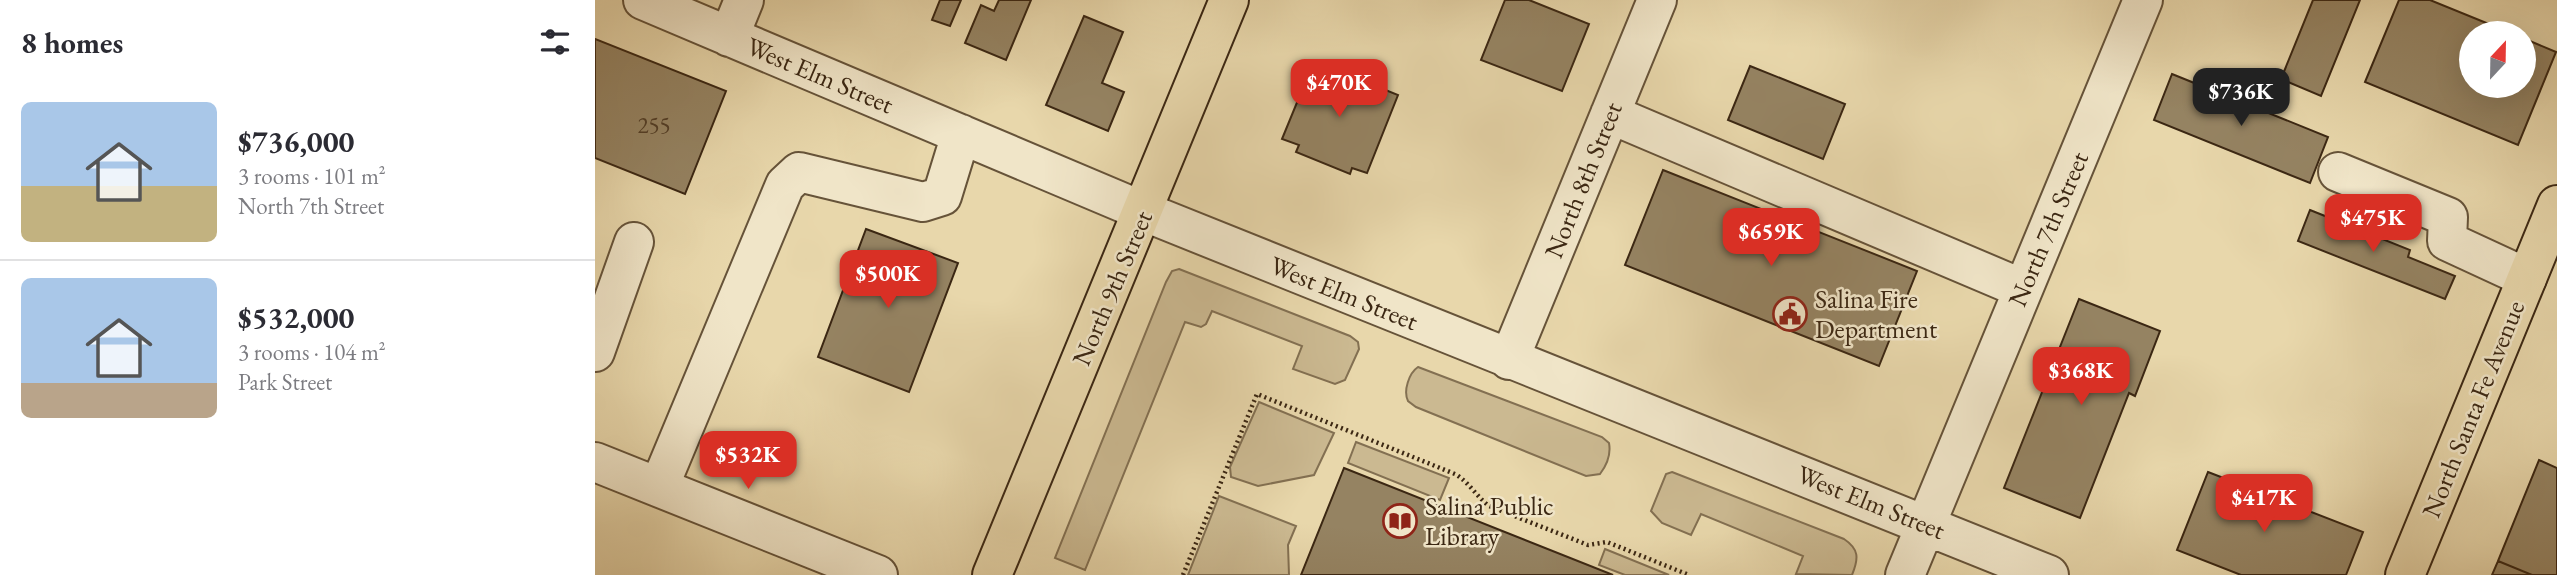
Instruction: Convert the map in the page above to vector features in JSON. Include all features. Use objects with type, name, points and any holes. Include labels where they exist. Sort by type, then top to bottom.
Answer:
[{"type":"main road","name":"North 9th Street","points":[[992,575],[1145,212],[1222,2]]},
{"type":"main road","name":"North Santa Fe Avenue","points":[[2405,575],[2557,205]]},
{"type":"street","name":"West Elm Street","points":[[643,0],[1145,212],[1509,360],[1926,523],[2049,575]]},
{"type":"street","points":[[729,37],[744,0]]},
{"type":"street","name":"North 8th Street","points":[[1509,360],[1657,0]]},
{"type":"street","name":"North 7th Street","points":[[1905,575],[2143,0]]},
{"type":"street","points":[[1610,114],[2023,289]]},
{"type":"street","points":[[659,487],[785,185],[799,172],[923,202],[942,196],[961,134]]},
{"type":"street","points":[[2338,172],[2448,217],[2447,242],[2527,278]]},
{"type":"street","points":[[595,352],[633,242]]},
{"type":"street","points":[[595,461],[878,575]]},
{"type":"path","points":[[1183,575],[1257,394],[1455,474],[1466,481],[1478,498],[1489,506],[1588,545],[1607,542],[1689,575]]},
{"type":"shaded area","points":[[1179,269],[1350,336],[1358,342],[1359,349],[1345,380],[1335,384],[1293,369],[1302,346],[1212,311],[1206,324],[1201,327],[1185,322],[1085,570],[1055,558],[1166,282],[1172,271]]},
{"type":"shaded area","points":[[1418,367],[1602,437],[1609,443],[1605,467],[1600,474],[1586,476],[1416,407],[1408,401],[1406,392],[1410,378]]},
{"type":"shaded area","points":[[1259,402],[1334,433],[1314,475],[1258,486],[1231,477],[1230,467]]},
{"type":"shaded area","points":[[1356,442],[1449,478],[1440,500],[1348,463]]},
{"type":"shaded area","points":[[1672,472],[1844,539],[1853,546],[1856,554],[1852,575],[1796,574],[1803,556],[1701,514],[1691,535],[1662,523],[1651,511],[1666,474]]},
{"type":"shaded area","points":[[1219,496],[1296,526],[1288,545],[1289,575],[1188,575]]},
{"type":"shaded area","points":[[1605,549],[1669,575],[1625,575],[1599,565]]},
{"type":"building","points":[[940,0],[961,0],[950,26],[932,20]]},
{"type":"building","points":[[999,0],[1031,0],[1006,60],[965,43],[981,5],[994,11]]},
{"type":"building","points":[[1505,0],[1529,0],[1589,24],[1562,91],[1481,60]]},
{"type":"building","points":[[2313,0],[2360,0],[2321,96],[2281,79]]},
{"type":"building","points":[[2399,0],[2430,0],[2482,21],[2459,21],[2459,98],[2536,98],[2536,44],[2556,52],[2518,145],[2365,82]]},
{"type":"building","points":[[1084,16],[1123,32],[1102,83],[1124,92],[1108,131],[1046,105]]},
{"type":"building","points":[[595,39],[726,91],[685,194],[595,158]]},
{"type":"building","points":[[1314,61],[1398,95],[1367,173],[1352,168],[1350,174],[1296,152],[1299,145],[1282,139]]},
{"type":"building","points":[[1750,66],[1845,104],[1823,159],[1728,120]]},
{"type":"building","points":[[2172,74],[2328,137],[2310,183],[2154,120]]},
{"type":"building","points":[[1663,170],[1917,271],[1879,366],[1625,265]]},
{"type":"building","points":[[2310,210],[2410,250],[2408,257],[2455,276],[2445,299],[2298,241]]},
{"type":"building","points":[[866,229],[958,263],[909,392],[818,357]]},
{"type":"building","points":[[2079,299],[2160,331],[2135,396],[2129,393],[2080,518],[2004,488]]},
{"type":"building","points":[[2539,460],[2557,468],[2557,575],[2532,575],[2498,561]]},
{"type":"building","name":"Salina Public Library","points":[[1344,468],[1613,575],[1301,575]]},
{"type":"building","points":[[2208,472],[2363,532],[2346,575],[2241,575],[2177,550]]},
{"type":"building","points":[[2498,561],[2532,575],[2492,575]]},
{"type":"place","name":"Salina Fire Department","points":[[1790,314]]},
{"type":"place","name":"Salina Public Library","points":[[1400,521]]}]
